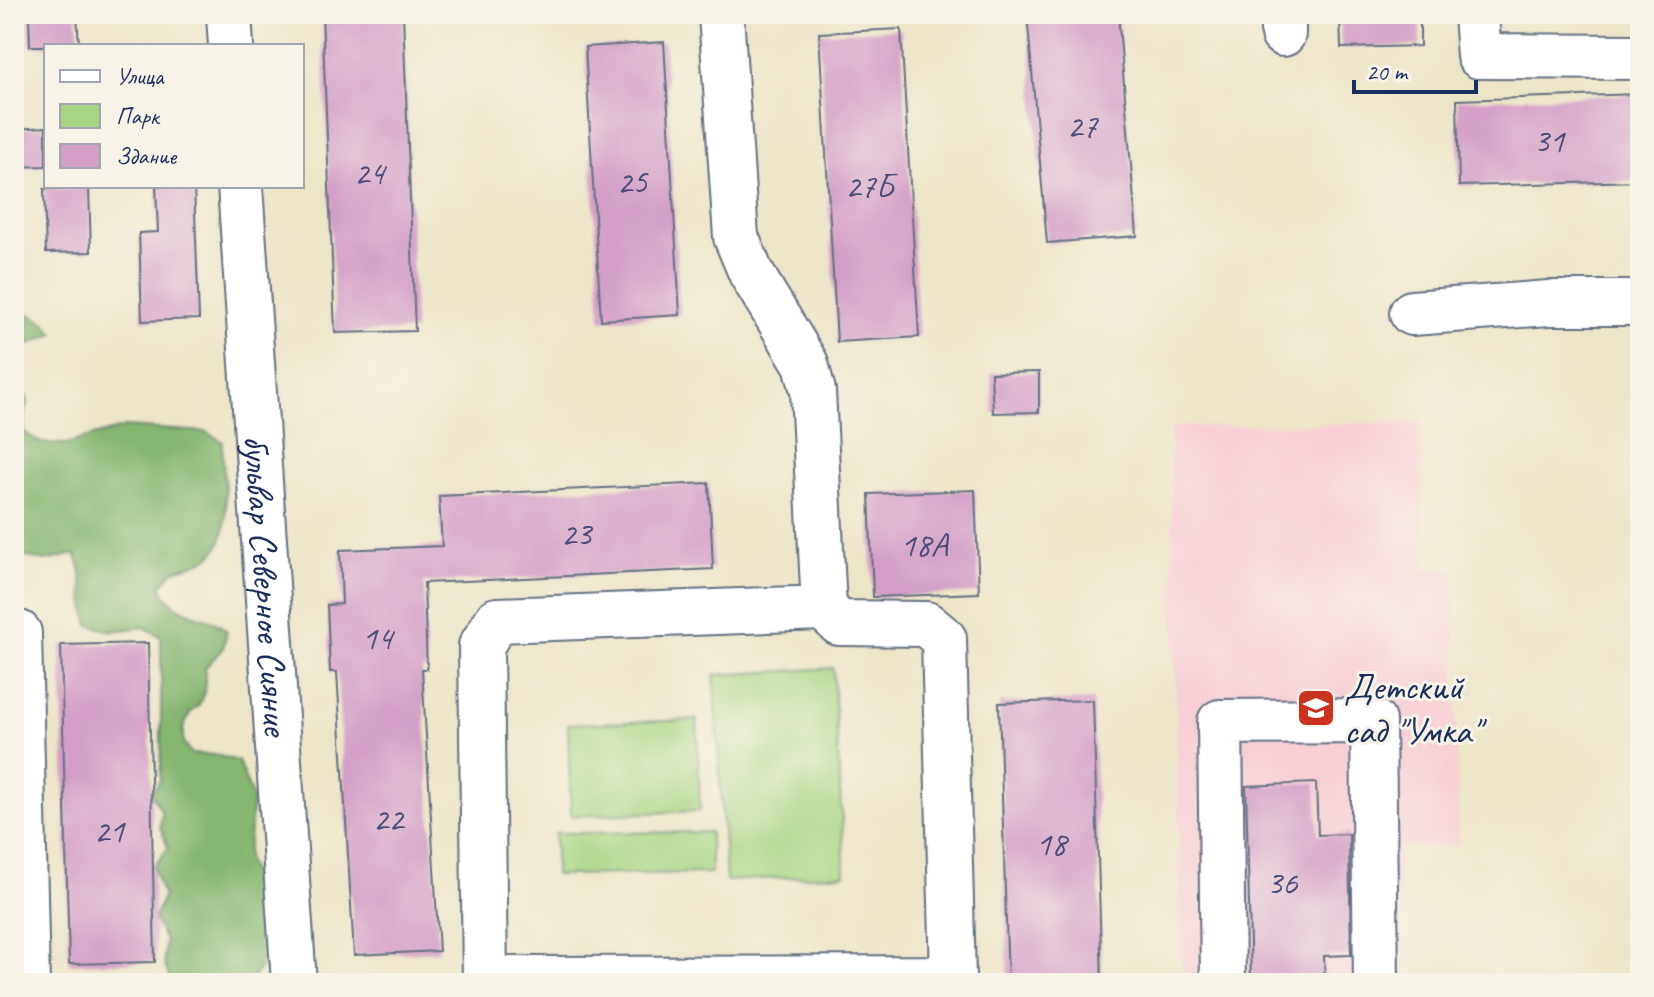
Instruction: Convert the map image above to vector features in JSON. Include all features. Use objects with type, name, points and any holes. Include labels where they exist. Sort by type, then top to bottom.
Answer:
[{"type":"street","points":[[229,14],[231,44]]},
{"type":"street","points":[[721,14],[736,237],[751,273],[806,364],[813,391],[824,608],[839,623],[926,624],[944,639],[953,978],[485,981],[481,646],[497,620],[824,608]]},
{"type":"street","points":[[1476,14],[1479,56],[1640,57]]},
{"type":"street","name":"бульвар Северное Сияние","points":[[240,188],[294,983]]},
{"type":"street","points":[[1412,313],[1549,303],[1640,303]]},
{"type":"street","points":[[19,633],[27,983]]},
{"type":"street","points":[[1223,983],[1220,722],[1373,721],[1376,983]]},
{"type":"shaded area","name":"Детский сад \"Умка\"","points":[[1421,422],[1424,570],[1454,569],[1459,846],[1398,847],[1401,983],[1182,983],[1170,427]]},
{"type":"green space","points":[[14,305],[44,322],[54,334],[24,346],[21,374],[28,401],[24,432],[41,443],[66,444],[125,427],[207,432],[223,442],[226,506],[222,537],[216,550],[206,559],[177,569],[161,587],[175,605],[227,631],[223,648],[205,668],[205,690],[183,729],[183,742],[192,754],[216,755],[238,761],[253,799],[247,859],[257,889],[267,960],[249,982],[172,983],[164,963],[165,941],[154,919],[163,896],[153,867],[168,848],[160,826],[162,812],[151,793],[160,780],[161,637],[144,627],[112,631],[89,625],[75,554],[45,561],[14,554]]},
{"type":"green space","points":[[833,668],[845,874],[726,881],[714,675]]},
{"type":"green space","points":[[697,720],[700,811],[571,816],[568,724]]},
{"type":"green space","points":[[710,832],[711,873],[555,875],[555,833]]},
{"type":"building","points":[[29,14],[77,14],[79,44],[30,46]]},
{"type":"building","points":[[322,14],[403,14],[415,331],[335,333]]},
{"type":"building","points":[[1027,14],[1118,14],[1137,236],[1047,243]]},
{"type":"building","points":[[1340,14],[1420,14],[1420,46],[1341,48]]},
{"type":"building","points":[[901,29],[919,337],[837,342],[819,33]]},
{"type":"building","points":[[664,42],[680,315],[601,320],[585,47]]},
{"type":"building","points":[[1640,94],[1640,181],[1459,186],[1457,100]]},
{"type":"building","points":[[44,127],[44,166],[14,167],[14,129]]},
{"type":"building","points":[[89,188],[91,252],[46,253],[44,189]]},
{"type":"building","points":[[156,188],[194,188],[199,319],[142,321],[139,233],[158,232]]},
{"type":"building","points":[[1039,372],[1039,412],[993,413],[991,373]]},
{"type":"building","points":[[709,483],[713,569],[424,583],[427,669],[422,669],[439,951],[354,955],[337,672],[330,672],[327,605],[342,604],[340,550],[442,546],[439,496]]},
{"type":"building","points":[[975,490],[979,593],[873,597],[869,494]]},
{"type":"building","points":[[148,643],[155,962],[69,964],[61,645]]},
{"type":"building","points":[[1093,700],[1102,983],[1008,983],[999,703]]},
{"type":"building","points":[[1316,783],[1318,835],[1349,834],[1351,955],[1324,956],[1325,983],[1251,983],[1246,786]]},
{"type":"place","name":"Детский сад \"Умка\"","points":[[1316,708]]}]
